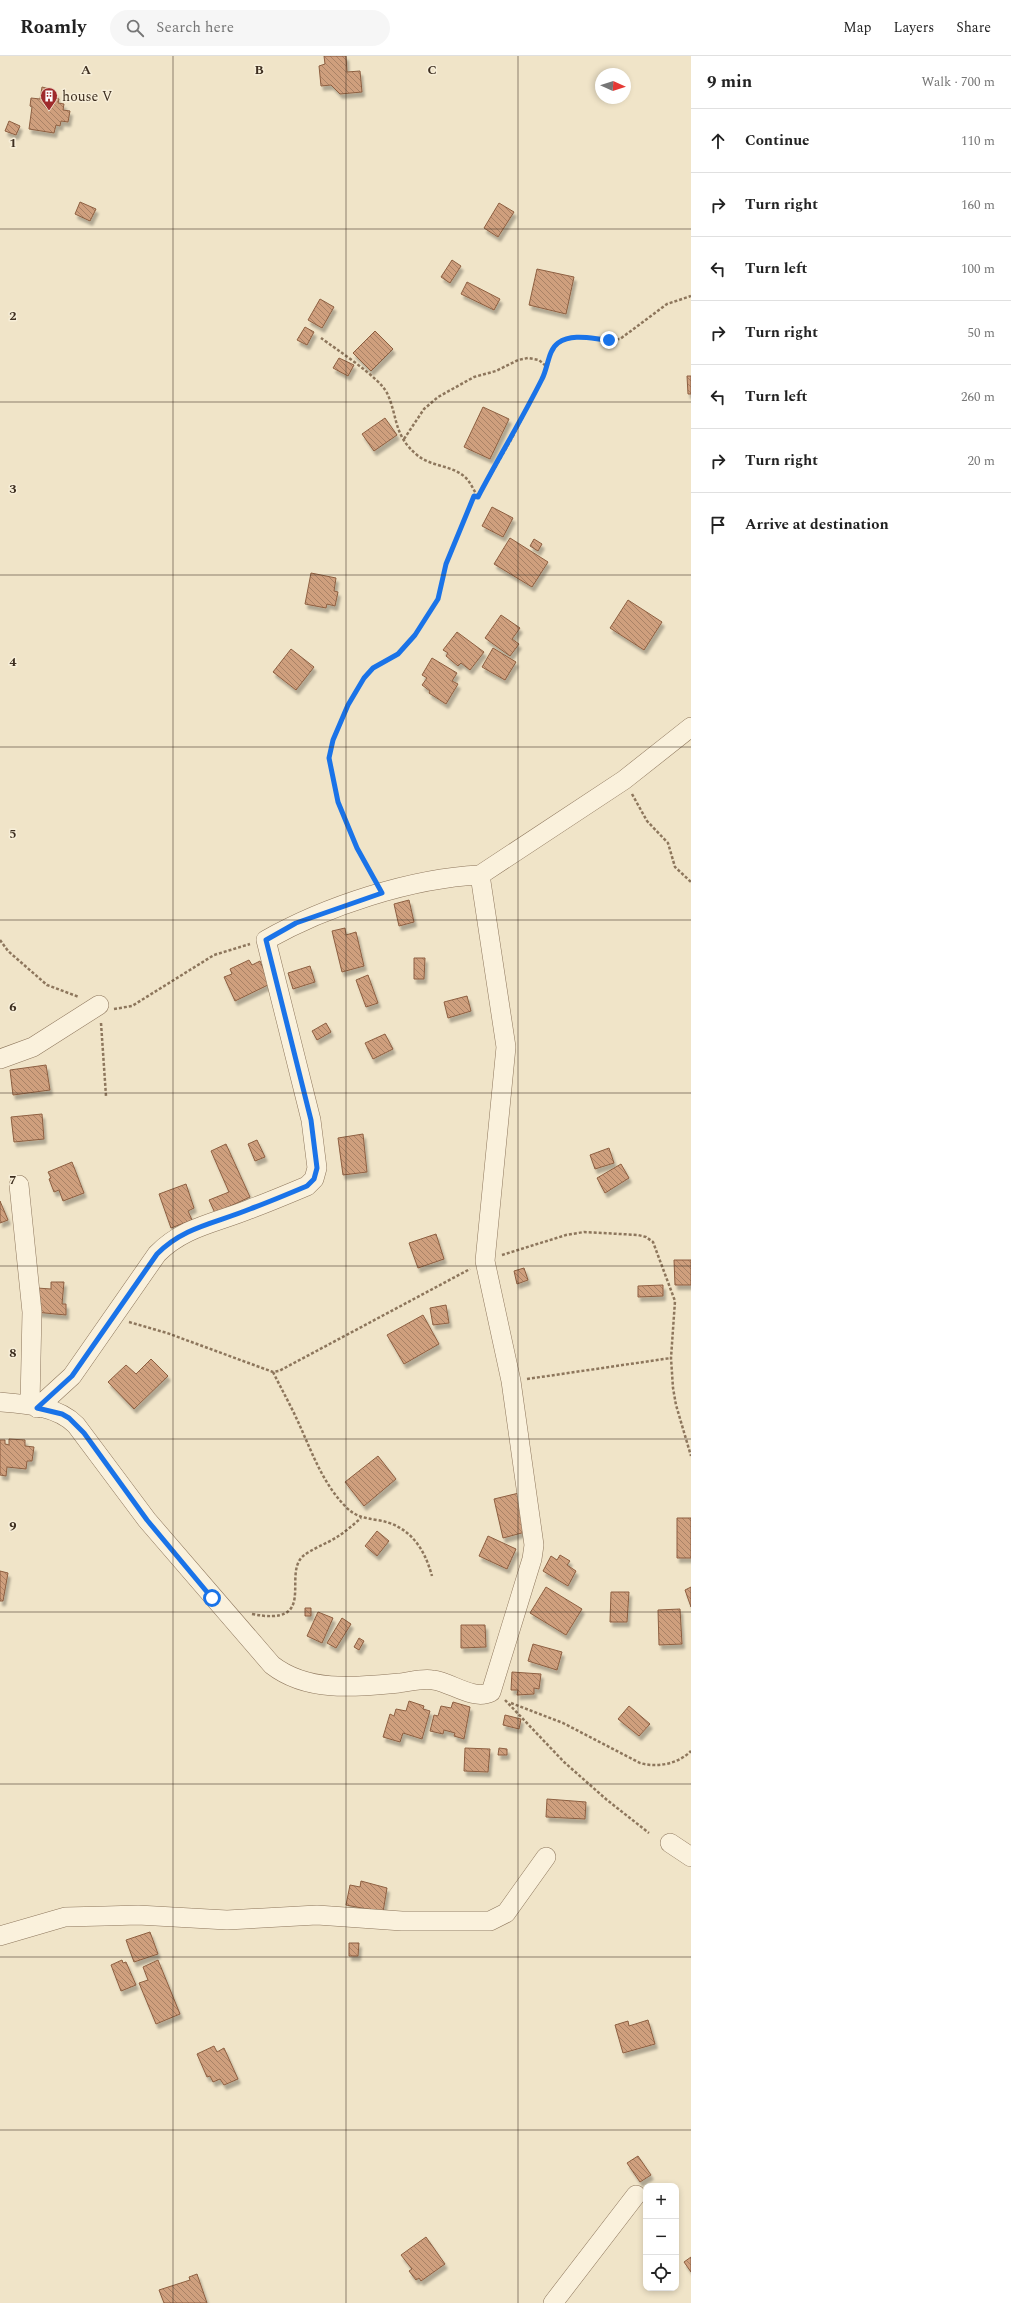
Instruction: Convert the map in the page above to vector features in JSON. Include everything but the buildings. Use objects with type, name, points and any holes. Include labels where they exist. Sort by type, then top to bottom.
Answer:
[{"type":"street","points":[[33,1406],[72,1376],[114,1318],[157,1254],[176,1237],[286,1195],[307,1186],[314,1179],[317,1168],[311,1120],[266,940],[296,923],[382,893],[454,876],[480,875],[624,780],[691,727]]},
{"type":"street","points":[[0,1402],[33,1406],[65,1416],[84,1433],[147,1520],[212,1598],[280,1672],[306,1681],[350,1688],[432,1680],[479,1695],[491,1692],[534,1551],[511,1381],[485,1261],[506,1047],[480,875]]},
{"type":"street","points":[[0,1059],[33,1047],[99,1005]]},
{"type":"street","points":[[19,1185],[32,1312],[33,1406]]},
{"type":"street","points":[[670,1843],[691,1857]]},
{"type":"street","points":[[0,1936],[65,1917],[138,1915],[227,1920],[317,1915],[402,1921],[490,1920],[506,1913],[546,1857]]},
{"type":"street","points":[[553,2303],[636,2196]]},
{"type":"path","points":[[478,497],[512,438],[557,344],[571,337],[609,340],[620,339],[666,304],[691,296]]},
{"type":"path","points":[[321,338],[378,381],[387,392],[395,424],[404,439],[417,455],[430,463],[456,472],[466,478],[478,497]]},
{"type":"path","points":[[404,439],[424,409],[438,397],[462,382],[528,358],[539,360],[547,367]]},
{"type":"path","points":[[382,893],[357,848],[338,802],[329,758],[333,740],[348,705],[364,678],[373,668],[398,654],[415,635],[438,599],[446,564],[474,496],[478,497]]},
{"type":"path","points":[[624,780],[647,822],[668,842],[675,867],[691,882]]},
{"type":"path","points":[[0,940],[8,951],[47,985],[116,1010],[132,1006],[214,955],[266,940]]},
{"type":"path","points":[[99,1005],[106,1096]]},
{"type":"path","points":[[114,1318],[167,1333],[273,1372],[290,1367],[485,1261],[566,1235],[584,1232],[646,1237],[653,1242],[658,1252],[675,1301],[671,1358],[676,1405],[691,1456]]},
{"type":"path","points":[[511,1381],[671,1358]]},
{"type":"path","points":[[273,1372],[320,1471],[346,1507],[361,1518],[397,1524],[414,1536],[428,1560],[432,1576]]},
{"type":"path","points":[[249,1614],[268,1617],[289,1610],[296,1597],[298,1564],[303,1557],[339,1536],[361,1518]]},
{"type":"path","points":[[491,1692],[509,1702],[563,1723],[640,1763],[649,1766],[668,1763],[684,1757],[691,1751]]},
{"type":"path","points":[[509,1702],[564,1762],[607,1800],[649,1833]]},
{"type":"place","name":"house V","points":[[49,111]]},
{"type":"route","points":[[212,1598],[147,1520],[84,1433],[69,1418],[62,1414],[37,1408],[72,1376],[114,1318],[157,1254],[167,1244],[176,1237],[191,1230],[251,1209],[307,1186],[314,1179],[317,1168],[311,1120],[266,940],[296,923],[382,893],[357,848],[338,802],[329,758],[333,740],[348,705],[364,678],[373,668],[398,654],[415,635],[438,599],[446,564],[474,496],[478,497],[489,475],[512,438],[544,376],[550,354],[557,344],[571,337],[609,340]]}]
